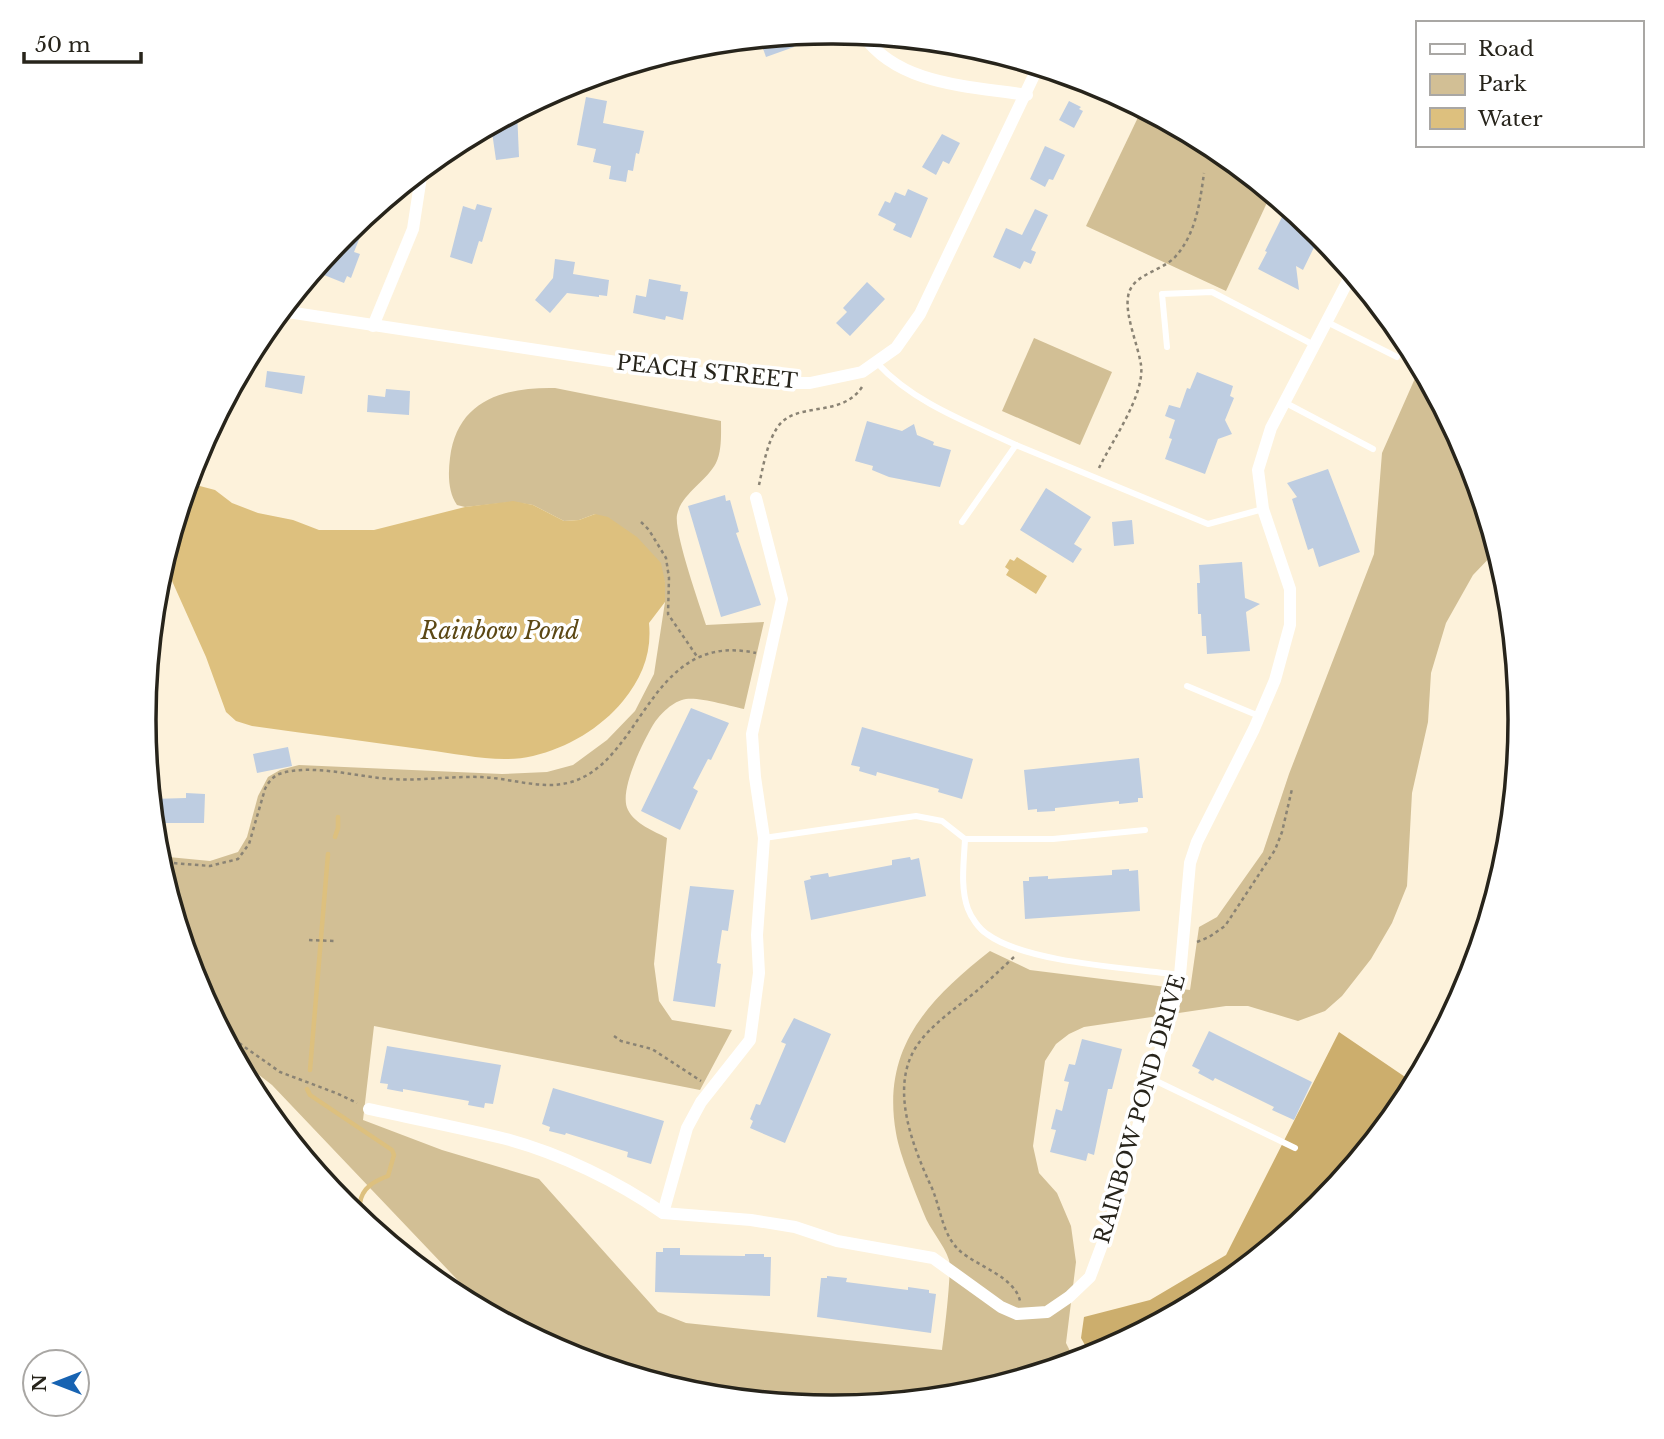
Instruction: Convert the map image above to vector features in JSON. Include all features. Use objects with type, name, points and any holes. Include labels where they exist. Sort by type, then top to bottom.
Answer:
[{"type":"street","points":[[874,45],[891,62],[908,72],[941,81],[1027,94]]},
{"type":"street","name":"PEACH STREET","points":[[292,313],[643,366],[777,383],[810,383],[863,371],[877,363],[905,338],[920,314],[1035,76]]},
{"type":"street","points":[[373,326],[412,229],[420,184]]},
{"type":"street","name":"RAINBOW POND DRIVE","points":[[1022,1314],[1046,1312],[1069,1297],[1090,1277],[1109,1226],[1175,1000],[1180,975],[1189,863],[1275,680],[1290,625],[1290,589],[1263,509],[1258,470],[1271,428],[1347,282]]},
{"type":"street","points":[[663,1213],[687,1128],[701,1102],[750,1040],[759,972],[757,935],[764,838],[752,734],[782,595],[756,498]]},
{"type":"street","points":[[369,1109],[509,1140],[556,1157],[633,1192],[663,1213],[751,1220],[795,1227],[837,1241],[933,1258],[1001,1307],[1022,1314]]},
{"type":"lane","points":[[1167,347],[1163,294],[1188,292],[1212,292],[1314,345]]},
{"type":"lane","points":[[1326,321],[1397,357]]},
{"type":"lane","points":[[877,363],[890,377],[931,405],[1016,445],[1208,524],[1263,509]]},
{"type":"lane","points":[[1284,402],[1373,449]]},
{"type":"lane","points":[[962,522],[1016,445]]},
{"type":"lane","points":[[1187,686],[1259,716]]},
{"type":"lane","points":[[764,838],[916,816],[943,821],[965,839],[1053,839],[1144,830]]},
{"type":"lane","points":[[965,839],[963,877],[967,906],[985,933],[1022,950],[1058,959],[1180,975]]},
{"type":"lane","points":[[1152,1079],[1295,1148]]},
{"type":"path","points":[[1094,477],[1131,406],[1141,379],[1128,297],[1133,285],[1141,277],[1174,258],[1189,236],[1204,173]]},
{"type":"path","points":[[756,498],[778,426],[793,415],[830,408],[853,397],[864,384],[863,371]]},
{"type":"path","points":[[641,522],[666,558],[669,578],[668,614],[698,658]]},
{"type":"path","points":[[172,863],[210,866],[238,859],[249,844],[265,789],[269,781],[278,774],[318,770],[392,779],[484,778],[549,785],[566,784],[581,779],[609,757],[672,674],[688,662],[724,651],[769,656]]},
{"type":"path","points":[[1183,942],[1198,942],[1225,926],[1275,850],[1292,789]]},
{"type":"path","points":[[309,940],[335,941]]},
{"type":"path","points":[[1022,950],[945,1016],[916,1046],[904,1088],[906,1113],[920,1161],[936,1197],[950,1240],[960,1251],[1013,1288],[1018,1295],[1022,1314]]},
{"type":"path","points":[[614,1036],[621,1041],[652,1049],[698,1080],[714,1086]]},
{"type":"path","points":[[240,1043],[281,1072],[369,1109]]},
{"type":"green space","points":[[1138,117],[1207,158],[1267,202],[1226,291],[1086,226]]},
{"type":"green space","points":[[1034,338],[1112,372],[1080,445],[1002,411]]},
{"type":"green space","points":[[1415,379],[1456,461],[1472,502],[1488,559],[1473,575],[1446,623],[1431,673],[1428,722],[1412,793],[1407,886],[1392,923],[1371,959],[1342,996],[1325,1011],[1298,1021],[1248,1006],[1226,1006],[1084,1027],[1056,1044],[1045,1061],[1033,1146],[1039,1173],[1057,1193],[1071,1226],[1076,1262],[1066,1343],[1070,1351],[1007,1372],[964,1382],[876,1394],[832,1395],[788,1394],[700,1382],[657,1372],[573,1344],[494,1305],[461,1284],[272,1085],[257,1073],[226,1018],[192,937],[170,857],[210,861],[238,852],[247,837],[258,796],[268,777],[280,770],[299,765],[502,774],[547,772],[573,765],[607,740],[635,711],[654,674],[665,602],[665,582],[595,514],[579,520],[564,521],[533,505],[513,502],[465,507],[457,505],[450,489],[449,464],[454,438],[462,422],[473,410],[501,394],[536,388],[555,388],[721,421],[720,448],[716,463],[683,501],[677,515],[677,524],[706,625],[764,622],[744,709],[707,700],[686,699],[667,709],[653,725],[638,755],[629,780],[626,802],[635,819],[667,838],[654,964],[659,1001],[672,1020],[732,1030],[700,1090],[374,1026],[363,1120],[442,1150],[539,1179],[658,1312],[686,1323],[942,1350],[949,1289],[949,1260],[924,1214],[908,1174],[896,1133],[893,1103],[896,1076],[903,1051],[914,1028],[947,988],[990,951],[1030,970],[1190,990],[1199,927],[1217,917],[1263,852],[1289,774],[1374,554],[1382,453]]},
{"type":"shaded area","points":[[1339,1032],[1405,1077],[1368,1131],[1340,1165],[1278,1228],[1243,1256],[1170,1305],[1085,1346],[1081,1338],[1084,1317],[1150,1300],[1226,1255]]},
{"type":"water","name":"Rainbow Pond","points":[[198,486],[215,490],[232,503],[258,513],[293,520],[319,530],[374,530],[465,507],[513,501],[533,505],[564,521],[579,520],[595,514],[608,517],[637,537],[661,563],[665,582],[665,602],[649,623],[649,645],[644,665],[636,683],[623,701],[604,720],[582,736],[533,756],[480,758],[252,726],[236,721],[226,712],[206,657],[171,579]]},
{"type":"water","points":[[1017,557],[1047,576],[1036,594],[1006,575],[1009,570],[1005,567],[1010,559],[1014,561]]},
{"type":"building","points":[[793,45],[794,47],[766,57],[763,48]]},
{"type":"building","points":[[586,97],[607,101],[603,123],[644,131],[633,171],[628,170],[626,182],[609,179],[611,166],[593,162],[596,149],[577,145]]},
{"type":"building","points":[[1069,101],[1083,111],[1074,128],[1059,120]]},
{"type":"building","points":[[517,121],[519,157],[496,160],[492,135]]},
{"type":"building","points":[[942,134],[960,143],[949,164],[943,161],[936,175],[922,167]]},
{"type":"building","points":[[1045,146],[1065,155],[1053,180],[1049,179],[1045,187],[1030,179]]},
{"type":"building","points":[[908,189],[928,198],[911,238],[893,230],[896,224],[878,215],[885,201],[890,203],[895,192],[905,196]]},
{"type":"building","points":[[477,204],[492,208],[472,264],[450,257],[463,206],[475,210]]},
{"type":"building","points":[[1035,209],[1048,215],[1031,250],[1036,252],[1031,264],[1024,261],[1020,269],[993,257],[1006,228],[1022,235]]},
{"type":"building","points":[[1283,216],[1314,247],[1303,270],[1296,266],[1299,290],[1258,269],[1267,252],[1265,251]]},
{"type":"building","points":[[361,236],[354,252],[360,254],[351,278],[347,276],[344,283],[323,275]]},
{"type":"building","points":[[555,259],[575,262],[573,274],[609,280],[607,296],[567,293],[550,313],[535,300],[553,278]]},
{"type":"building","points":[[649,279],[681,285],[680,291],[688,292],[683,320],[666,316],[665,320],[633,313],[636,295],[646,297]]},
{"type":"building","points":[[867,282],[885,299],[850,336],[836,323],[847,312],[843,308]]},
{"type":"building","points":[[267,371],[305,376],[302,394],[265,387]]},
{"type":"building","points":[[1197,372],[1233,386],[1230,396],[1234,398],[1225,420],[1232,434],[1218,439],[1205,474],[1165,459],[1175,420],[1165,416],[1169,405],[1180,408],[1187,388],[1190,389]]},
{"type":"building","points":[[386,389],[410,391],[409,415],[367,412],[368,395],[385,397]]},
{"type":"building","points":[[867,421],[902,431],[914,424],[917,435],[934,442],[933,445],[951,450],[940,487],[889,477],[872,470],[873,466],[855,461]]},
{"type":"building","points":[[1328,469],[1360,552],[1319,567],[1313,548],[1308,550],[1292,499],[1297,497],[1287,483]]},
{"type":"building","points":[[1046,488],[1091,517],[1074,544],[1082,549],[1073,563],[1020,530]]},
{"type":"building","points":[[725,495],[726,501],[730,500],[739,532],[736,533],[761,605],[721,617],[688,506]]},
{"type":"building","points":[[1132,520],[1134,544],[1114,546],[1112,522]]},
{"type":"building","points":[[1242,562],[1245,598],[1260,604],[1246,612],[1250,651],[1207,654],[1206,636],[1202,636],[1201,614],[1198,614],[1199,565]]},
{"type":"building","points":[[691,708],[729,723],[711,760],[708,759],[693,788],[698,791],[680,830],[641,811]]},
{"type":"building","points":[[862,727],[973,759],[962,799],[938,792],[939,789],[877,772],[876,776],[859,771],[860,767],[851,765]]},
{"type":"building","points":[[288,747],[292,766],[257,773],[253,754]]},
{"type":"building","points":[[1139,758],[1143,798],[1138,798],[1138,802],[1119,804],[1119,801],[1055,808],[1055,811],[1028,810],[1024,770]]},
{"type":"building","points":[[186,793],[205,794],[204,823],[165,823],[161,799],[186,798]]},
{"type":"building","points":[[910,857],[911,860],[919,858],[926,896],[811,920],[804,881],[811,879],[810,876],[828,873],[829,877],[892,865],[892,860]]},
{"type":"building","points":[[1112,870],[1138,870],[1140,911],[1025,919],[1023,881],[1029,881],[1029,877],[1048,876],[1048,879],[1112,875]]},
{"type":"building","points":[[690,886],[734,890],[728,931],[722,930],[715,1007],[673,1001]]},
{"type":"building","points":[[794,1018],[831,1034],[785,1143],[750,1128],[753,1121],[750,1119],[756,1104],[760,1105],[786,1044],[781,1042]]},
{"type":"building","points":[[1209,1031],[1312,1082],[1294,1120],[1215,1078],[1213,1081],[1198,1073],[1200,1070],[1192,1066]]},
{"type":"building","points":[[1082,1039],[1122,1049],[1112,1089],[1108,1089],[1094,1155],[1088,1153],[1086,1161],[1050,1152],[1056,1130],[1051,1129],[1056,1109],[1062,1111],[1069,1082],[1064,1081],[1069,1064],[1075,1065]]},
{"type":"building","points":[[387,1046],[501,1065],[493,1104],[485,1103],[484,1108],[468,1105],[469,1101],[403,1089],[403,1092],[387,1089],[388,1084],[380,1083]]},
{"type":"building","points":[[553,1088],[664,1121],[651,1164],[627,1157],[628,1152],[566,1133],[565,1135],[549,1131],[550,1127],[542,1124]]},
{"type":"building","points":[[663,1248],[680,1248],[680,1255],[764,1254],[764,1257],[771,1257],[770,1296],[655,1292],[656,1252],[663,1252]]},
{"type":"building","points":[[821,1278],[847,1278],[846,1282],[929,1290],[929,1293],[936,1294],[931,1333],[817,1317]]},
{"type":"waterway","points":[[335,837],[338,817]]},
{"type":"waterway","points":[[310,1070],[328,854]]},
{"type":"waterway","points":[[307,1089],[310,1095],[392,1150],[394,1155],[388,1176],[370,1186],[363,1193],[360,1203]]}]
